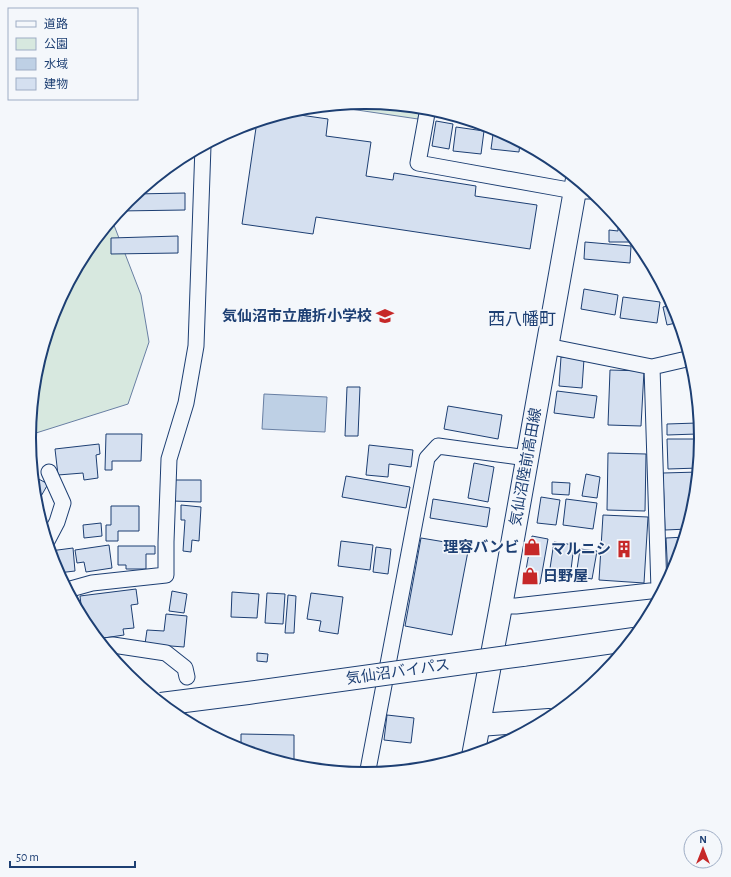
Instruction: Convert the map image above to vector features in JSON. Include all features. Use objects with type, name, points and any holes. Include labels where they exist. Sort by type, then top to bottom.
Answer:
[{"type":"main road","name":"気仙沼陸前高田線","points":[[474,750],[547,346],[581,189]]},
{"type":"main road","name":"気仙沼バイパス","points":[[169,703],[626,640]]},
{"type":"main road","points":[[478,725],[535,721]]},
{"type":"street","points":[[427,115],[418,163],[578,186]]},
{"type":"street","points":[[72,588],[92,583],[166,575],[169,459],[186,403],[196,346],[203,152]]},
{"type":"street","points":[[547,346],[652,367],[685,359]]},
{"type":"street","points":[[652,367],[659,588]]},
{"type":"street","points":[[368,768],[427,458],[438,446],[527,458]]},
{"type":"street","points":[[50,472],[63,503],[57,522],[50,535]]},
{"type":"street","points":[[501,606],[516,606],[658,590]]},
{"type":"street","points":[[109,645],[166,653],[185,668],[188,677]]},
{"type":"green space","points":[[354,110],[387,110],[419,113],[418,119]]},
{"type":"green space","points":[[114,226],[141,295],[149,342],[128,404],[36,433],[42,374],[53,333],[61,312],[80,274]]},
{"type":"water","points":[[264,394],[327,397],[325,432],[262,429]]},
{"type":"building","points":[[301,115],[328,119],[326,136],[371,142],[366,176],[393,180],[394,173],[476,186],[475,196],[537,205],[530,249],[316,217],[313,234],[242,224],[256,128]]},
{"type":"building","points":[[436,121],[453,124],[449,149],[432,146]]},
{"type":"building","points":[[456,127],[484,131],[481,154],[453,151]]},
{"type":"building","points":[[493,134],[519,147],[519,152],[491,149]]},
{"type":"building","points":[[185,193],[185,210],[128,211],[145,194]]},
{"type":"building","points":[[618,227],[630,242],[609,242],[609,230],[618,231]]},
{"type":"building","points":[[178,236],[178,253],[111,254],[111,238]]},
{"type":"building","points":[[585,242],[631,246],[630,263],[584,259]]},
{"type":"building","points":[[584,289],[618,295],[615,315],[581,309]]},
{"type":"building","points":[[623,297],[660,302],[657,323],[620,318]]},
{"type":"building","points":[[667,306],[674,323],[667,325],[663,307]]},
{"type":"building","points":[[561,357],[584,359],[582,388],[559,386]]},
{"type":"building","points":[[610,370],[644,371],[641,426],[608,425]]},
{"type":"building","points":[[347,387],[360,387],[358,436],[345,436]]},
{"type":"building","points":[[557,391],[597,396],[594,418],[554,413]]},
{"type":"building","points":[[448,406],[502,415],[498,439],[444,429]]},
{"type":"building","points":[[694,423],[695,434],[667,435],[667,424]]},
{"type":"building","points":[[106,434],[142,434],[141,461],[112,461],[112,470],[105,470]]},
{"type":"building","points":[[667,439],[695,439],[693,468],[668,469]]},
{"type":"building","points":[[99,444],[100,454],[96,455],[98,478],[84,480],[83,473],[58,475],[55,449]]},
{"type":"building","points":[[369,445],[413,450],[411,467],[389,464],[388,477],[366,475]]},
{"type":"building","points":[[608,453],[646,454],[645,511],[607,510]]},
{"type":"building","points":[[474,463],[494,467],[488,502],[468,498]]},
{"type":"building","points":[[693,472],[689,503],[682,529],[665,530],[663,473]]},
{"type":"building","points":[[586,474],[600,477],[597,498],[582,496]]},
{"type":"building","points":[[346,476],[410,487],[406,508],[342,497]]},
{"type":"building","points":[[39,479],[48,484],[41,496]]},
{"type":"building","points":[[174,480],[201,480],[201,502],[173,501]]},
{"type":"building","points":[[552,482],[570,483],[569,495],[552,494]]},
{"type":"building","points":[[541,497],[560,500],[556,525],[537,523]]},
{"type":"building","points":[[433,499],[490,508],[487,527],[430,518]]},
{"type":"building","points":[[566,499],[597,503],[593,529],[563,525]]},
{"type":"building","points":[[181,505],[201,507],[199,541],[192,540],[191,552],[183,551],[185,520],[181,520]]},
{"type":"building","points":[[111,506],[139,506],[139,531],[118,531],[118,541],[106,541],[106,525],[111,525]]},
{"type":"building","name":"マルニシ","points":[[603,515],[648,517],[644,583],[599,580]]},
{"type":"building","points":[[101,523],[102,536],[84,538],[83,525]]},
{"type":"building","points":[[532,536],[548,539],[540,584],[524,581]]},
{"type":"building","points":[[680,537],[668,570],[666,538]]},
{"type":"building","points":[[421,538],[469,546],[452,635],[405,626]]},
{"type":"building","points":[[341,541],[373,545],[370,570],[338,566]]},
{"type":"building","points":[[554,542],[574,545],[570,578],[549,575]]},
{"type":"building","points":[[109,545],[112,568],[86,572],[84,562],[77,563],[75,550]]},
{"type":"building","points":[[118,546],[155,546],[155,554],[146,554],[146,569],[126,569],[126,565],[118,565]]},
{"type":"building","points":[[376,547],[391,549],[388,574],[373,572]]},
{"type":"building","points":[[73,548],[75,571],[64,572],[55,550]]},
{"type":"building","points":[[580,549],[597,551],[592,579],[576,576]]},
{"type":"building","points":[[136,589],[138,604],[131,605],[134,628],[123,629],[124,635],[103,638],[81,605],[80,596]]},
{"type":"building","points":[[172,591],[187,594],[184,613],[169,611]]},
{"type":"building","points":[[232,592],[259,594],[257,618],[231,617]]},
{"type":"building","points":[[267,593],[285,594],[283,624],[265,623]]},
{"type":"building","points":[[311,593],[343,597],[338,634],[319,631],[321,621],[307,619]]},
{"type":"building","points":[[288,595],[296,596],[294,633],[285,633]]},
{"type":"building","points":[[166,614],[187,616],[184,647],[145,644],[147,630],[164,631]]},
{"type":"building","points":[[257,653],[268,654],[267,662],[257,661]]},
{"type":"building","points":[[387,715],[414,718],[411,743],[384,740]]},
{"type":"building","points":[[241,734],[294,735],[294,760],[260,751],[241,744]]},
{"type":"place","name":"気仙沼市立鹿折小学校","points":[[385,316]]},
{"type":"place","name":"理容バンビ","points":[[532,547]]},
{"type":"place","name":"マルニシ","points":[[624,549]]},
{"type":"place","name":"日野屋","points":[[530,576]]},
{"type":"district","name":"西八幡町","points":[[522,319]]}]
